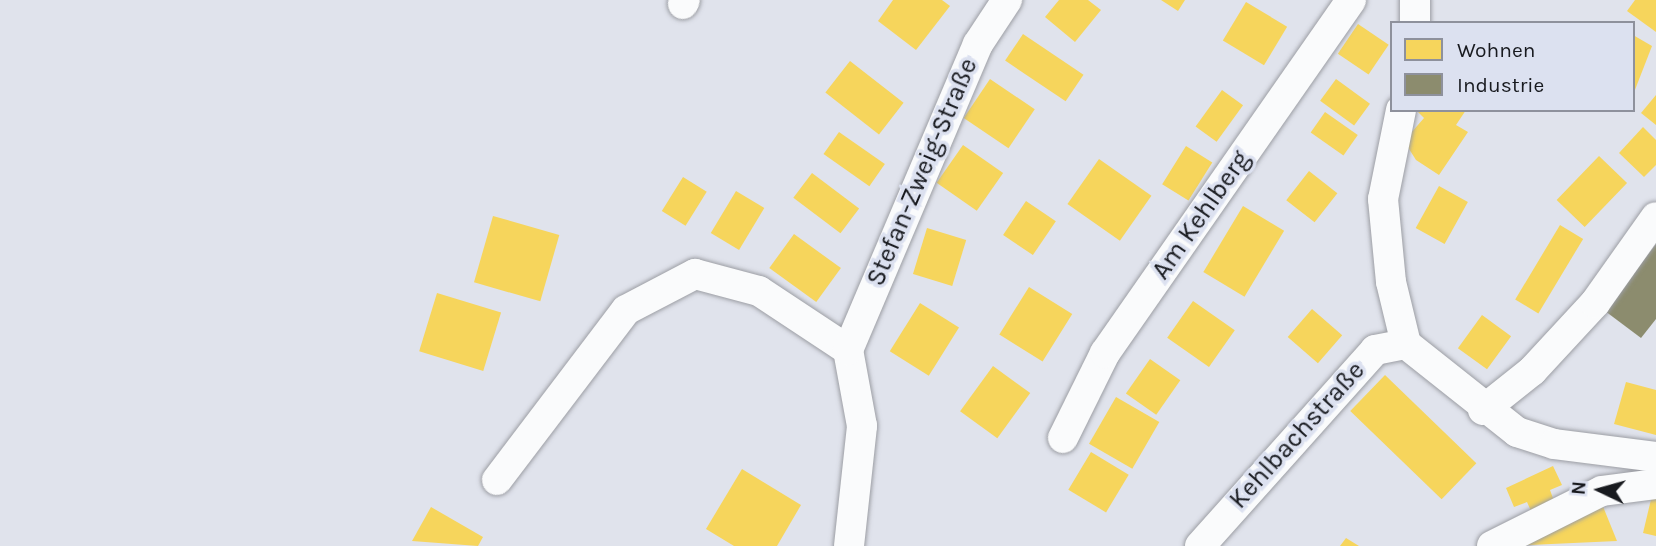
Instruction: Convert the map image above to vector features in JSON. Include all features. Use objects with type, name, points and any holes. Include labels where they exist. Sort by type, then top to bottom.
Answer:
[{"type":"street","name":"Stefan-Zweig-Straße","points":[[848,350],[978,44],[1007,0]]},
{"type":"street","name":"Am Kehlberg","points":[[1063,438],[1105,353],[1351,0]]},
{"type":"street","points":[[1415,0],[1415,21]]},
{"type":"street","points":[[1401,112],[1383,199],[1391,282],[1406,344],[1483,410],[1554,444],[1656,457]]},
{"type":"street","points":[[1483,410],[1532,371],[1595,303],[1656,217]]},
{"type":"street","points":[[497,480],[626,310],[695,274],[759,291],[848,350],[862,426],[849,546]]},
{"type":"street","name":"Kehlbachstraße","points":[[1200,546],[1375,350],[1406,344]]},
{"type":"street","points":[[1492,546],[1602,491],[1656,485]]},
{"type":"building: Wohnen","points":[[893,0],[942,0],[950,6],[916,50],[878,21]]},
{"type":"building: Wohnen","points":[[1059,0],[1088,0],[1101,10],[1075,42],[1045,17]]},
{"type":"building: Wohnen","points":[[1161,0],[1185,0],[1178,11]]},
{"type":"building: Wohnen","points":[[1635,0],[1656,0],[1656,32],[1627,11]]},
{"type":"building: Wohnen","points":[[1246,2],[1287,27],[1264,65],[1223,41]]},
{"type":"building: Wohnen","points":[[1358,24],[1389,45],[1369,75],[1338,54]]},
{"type":"building: Wohnen","points":[[1023,34],[1084,75],[1066,101],[1005,61]]},
{"type":"building: Wohnen","points":[[1635,36],[1652,46],[1635,90]]},
{"type":"building: Wohnen","points":[[850,61],[904,103],[879,134],[825,93]]},
{"type":"building: Wohnen","points":[[990,79],[1035,109],[1008,148],[964,118]]},
{"type":"building: Wohnen","points":[[1336,79],[1370,104],[1354,126],[1320,101]]},
{"type":"building: Wohnen","points":[[1222,90],[1243,105],[1217,142],[1196,126]]},
{"type":"building: Wohnen","points":[[1656,95],[1656,125],[1641,113]]},
{"type":"building: Wohnen","points":[[1325,112],[1358,135],[1343,155],[1311,132]]},
{"type":"building: Wohnen","points":[[1418,112],[1465,112],[1456,125],[1468,132],[1439,175],[1416,160],[1404,141],[1424,118]]},
{"type":"building: Wohnen","points":[[1643,127],[1656,140],[1656,165],[1644,177],[1619,153]]},
{"type":"building: Wohnen","points":[[839,132],[885,164],[869,186],[824,154]]},
{"type":"building: Wohnen","points":[[963,145],[1003,173],[977,211],[937,183]]},
{"type":"building: Wohnen","points":[[1186,146],[1212,162],[1188,201],[1162,184]]},
{"type":"building: Wohnen","points":[[1599,156],[1627,183],[1585,227],[1557,200]]},
{"type":"building: Wohnen","points":[[1099,159],[1151,196],[1120,241],[1067,204]]},
{"type":"building: Wohnen","points":[[1309,171],[1337,193],[1315,222],[1286,200]]},
{"type":"building: Wohnen","points":[[812,173],[859,209],[840,233],[793,198]]},
{"type":"building: Wohnen","points":[[683,177],[707,192],[686,226],[662,211]]},
{"type":"building: Wohnen","points":[[1439,186],[1468,202],[1445,244],[1416,228]]},
{"type":"building: Wohnen","points":[[736,191],[764,208],[739,250],[711,233]]},
{"type":"building: Wohnen","points":[[1026,201],[1056,221],[1033,255],[1003,235]]},
{"type":"building: Wohnen","points":[[1243,206],[1284,231],[1244,297],[1203,272]]},
{"type":"building: Wohnen","points":[[493,216],[559,235],[540,301],[474,282]]},
{"type":"building: Wohnen","points":[[1560,225],[1583,239],[1538,313],[1515,300]]},
{"type":"building: Wohnen","points":[[927,228],[966,240],[952,286],[913,274]]},
{"type":"building: Wohnen","points":[[794,234],[841,268],[816,302],[769,268]]},
{"type":"building: Wohnen","points":[[1029,287],[1072,314],[1043,362],[999,334]]},
{"type":"building: Wohnen","points":[[437,293],[501,313],[483,371],[419,351]]},
{"type":"building: Wohnen","points":[[1193,301],[1235,330],[1209,367],[1167,338]]},
{"type":"building: Wohnen","points":[[920,303],[959,327],[929,376],[890,351]]},
{"type":"building: Wohnen","points":[[1312,309],[1342,335],[1318,363],[1288,337]]},
{"type":"building: Wohnen","points":[[1482,315],[1511,336],[1487,369],[1458,348]]},
{"type":"building: Wohnen","points":[[1150,359],[1180,380],[1156,415],[1126,393]]},
{"type":"building: Wohnen","points":[[993,366],[1030,393],[997,438],[960,411]]},
{"type":"building: Wohnen","points":[[1385,375],[1476,463],[1442,499],[1350,411]]},
{"type":"building: Wohnen","points":[[1626,382],[1656,390],[1656,435],[1614,424]]},
{"type":"building: Wohnen","points":[[1116,397],[1159,422],[1132,469],[1089,444]]},
{"type":"building: Wohnen","points":[[1091,452],[1129,475],[1106,512],[1068,490]]},
{"type":"building: Wohnen","points":[[1553,466],[1562,485],[1550,490],[1554,501],[1531,511],[1527,502],[1514,507],[1506,488]]},
{"type":"building: Wohnen","points":[[742,469],[801,505],[777,546],[734,546],[706,529]]},
{"type":"building: Wohnen","points":[[1653,491],[1656,492],[1656,536],[1643,533]]},
{"type":"building: Wohnen","points":[[1602,504],[1617,541],[1505,546]]},
{"type":"building: Wohnen","points":[[431,507],[483,537],[478,546],[412,541]]},
{"type":"building: Wohnen","points":[[1346,538],[1359,546],[1340,546]]},
{"type":"building: Industrie","points":[[1656,244],[1656,319],[1641,338],[1605,311]]}]
